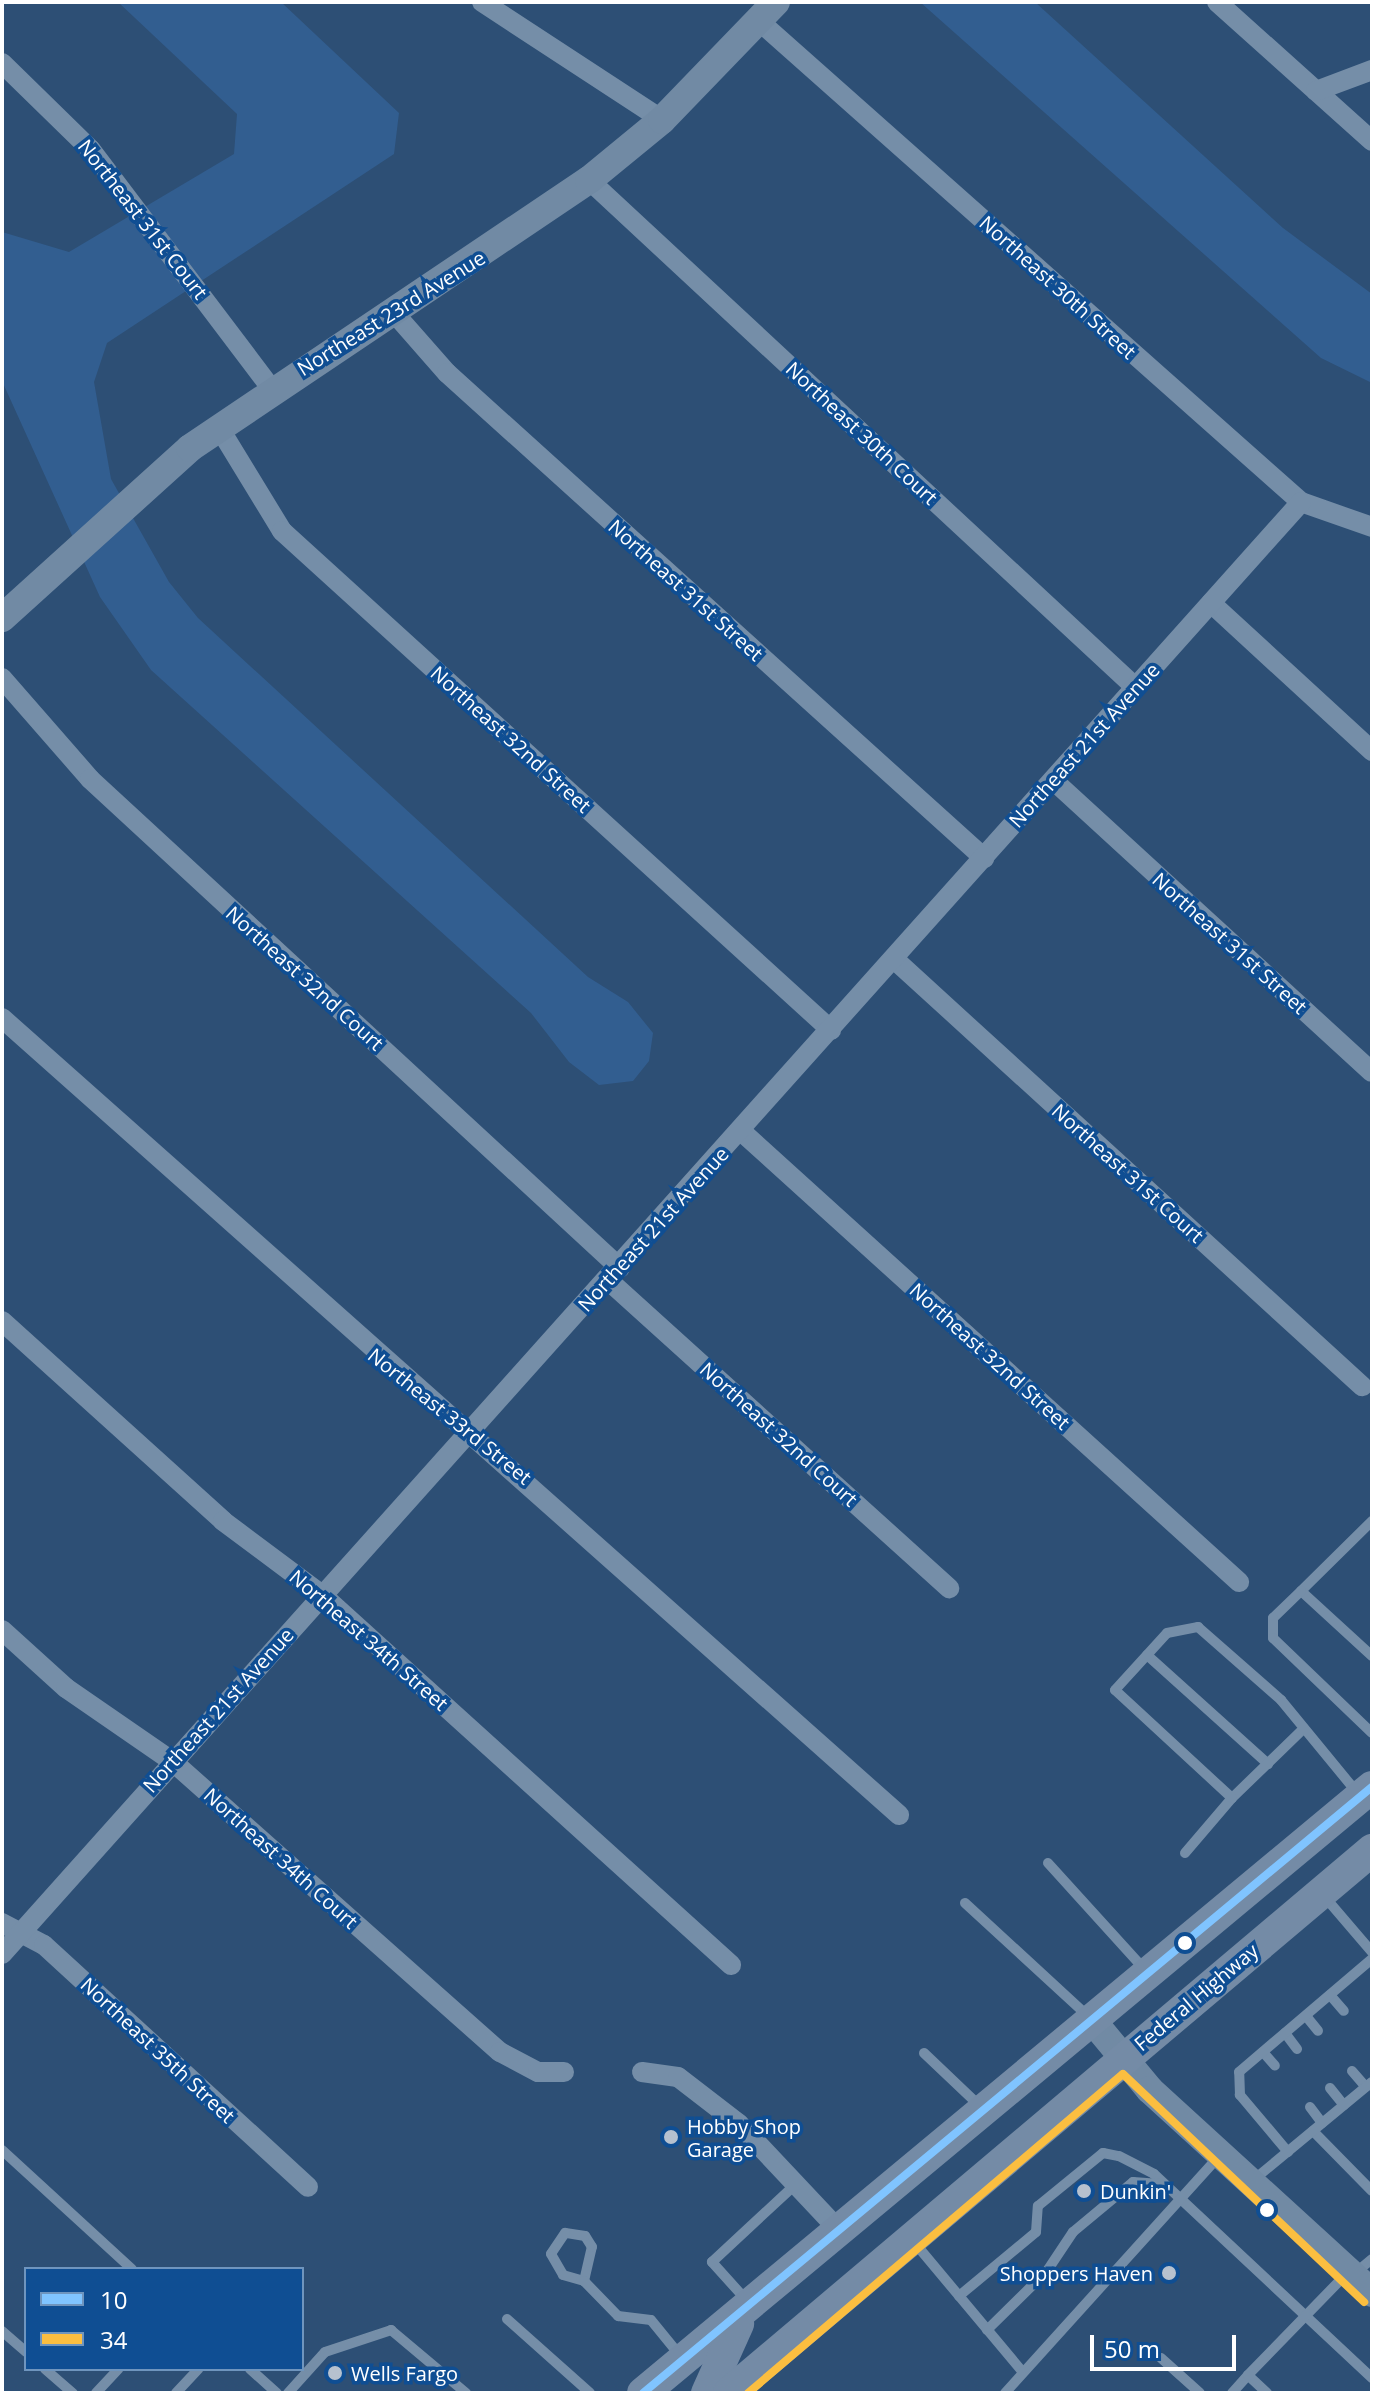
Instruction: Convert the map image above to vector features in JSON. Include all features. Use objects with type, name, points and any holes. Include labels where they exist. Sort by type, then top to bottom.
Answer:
[{"type":"main road","points":[[643,2393],[1366,1792]]},
{"type":"main road","name":"Federal Highway","points":[[729,2393],[1372,1850]]},
{"type":"main road","points":[[707,2393],[749,2304]]},
{"type":"street","points":[[482,2],[662,120]]},
{"type":"street","points":[[1217,2],[1372,141]]},
{"type":"street","name":"Northeast 23rd Avenue","points":[[2,618],[127,500],[218,426],[271,388],[396,315],[589,180],[662,120],[768,12]]},
{"type":"street","name":"Northeast 30th Street","points":[[768,12],[1301,502],[1372,527]]},
{"type":"street","name":"Northeast 31st Court","points":[[2,63],[136,204],[271,388]]},
{"type":"street","points":[[1316,91],[1372,70]]},
{"type":"street","name":"Northeast 30th Court","points":[[589,180],[1135,687]]},
{"type":"street","name":"Northeast 31st Street","points":[[396,315],[447,373],[984,858]]},
{"type":"street","name":"Northeast 32nd Street","points":[[218,426],[282,531],[831,1030]]},
{"type":"street","name":"Northeast 21st Avenue","points":[[2,1954],[321,1594],[614,1274],[1301,502]]},
{"type":"street","points":[[1211,603],[1372,751]]},
{"type":"street","name":"Northeast 32nd Court","points":[[2,678],[90,779],[949,1588]]},
{"type":"street","name":"Northeast 31st Street","points":[[1053,780],[1372,1072]]},
{"type":"street","name":"Northeast 31st Court","points":[[894,959],[1362,1386]]},
{"type":"street","name":"Northeast 33rd Street","points":[[2,1018],[366,1348],[470,1430],[899,1815]]},
{"type":"street","name":"Northeast 32nd Street","points":[[741,1131],[1239,1582]]},
{"type":"street","name":"Northeast 34th Street","points":[[2,1321],[223,1521],[321,1594],[731,1965]]},
{"type":"street","name":"Northeast 34th Court","points":[[2,1630],[66,1688],[172,1761],[500,2052],[538,2072],[564,2072]]},
{"type":"street","name":"Northeast 35th Street","points":[[2,1923],[22,1931],[308,2187]]},
{"type":"street","points":[[1091,2019],[1123,2058],[1219,2155],[1361,2275]]},
{"type":"street","points":[[642,2072],[678,2077],[739,2124],[838,2229]]},
{"type":"lane","points":[[1372,1521],[1273,1618],[1273,1638],[1372,1733]]},
{"type":"lane","points":[[1301,1591],[1372,1656]]},
{"type":"lane","points":[[1232,1798],[1115,1690],[1167,1633],[1198,1627],[1281,1700],[1300,1732],[1366,1792]]},
{"type":"lane","points":[[1147,1655],[1268,1764]]},
{"type":"lane","points":[[1185,1853],[1232,1798],[1300,1732]]},
{"type":"lane","points":[[1048,1863],[1148,1974]]},
{"type":"lane","points":[[1321,1893],[1372,1952]]},
{"type":"lane","points":[[965,1903],[1091,2019]]},
{"type":"lane","points":[[1288,2152],[1240,2095],[1239,2072],[1372,1959]]},
{"type":"lane","points":[[1330,1995],[1344,2011]]},
{"type":"lane","points":[[1306,2016],[1318,2031]]},
{"type":"lane","points":[[1285,2033],[1297,2049]]},
{"type":"lane","points":[[1263,2052],[1275,2066]]},
{"type":"lane","points":[[924,2053],[983,2110]]},
{"type":"lane","points":[[1250,2183],[1369,2085],[1352,2071]]},
{"type":"lane","points":[[1330,2088],[1344,2105]]},
{"type":"lane","points":[[1310,2107],[1322,2123]]},
{"type":"lane","points":[[1313,2131],[1372,2191]]},
{"type":"lane","points":[[2,2150],[130,2267]]},
{"type":"lane","points":[[959,2296],[1036,2232],[1038,2206],[1103,2153],[1142,2164],[1372,2378]]},
{"type":"lane","points":[[1005,2393],[1021,2370],[1219,2155]]},
{"type":"lane","points":[[987,2330],[1047,2271],[1073,2232],[1133,2182],[1160,2184]]},
{"type":"lane","points":[[749,2304],[712,2262],[796,2184]]},
{"type":"lane","points":[[584,2281],[592,2247],[585,2236],[565,2233],[553,2244],[554,2265],[584,2281],[618,2316],[651,2320],[684,2359]]},
{"type":"lane","points":[[910,2238],[1021,2370]]},
{"type":"lane","points":[[1232,2393],[1305,2317],[1361,2275]]},
{"type":"lane","points":[[507,2319],[590,2393]]},
{"type":"lane","points":[[288,2393],[325,2352],[395,2330],[466,2393]]},
{"type":"lane","points":[[2,2331],[24,2350]]},
{"type":"lane","points":[[1161,2358],[1200,2393]]},
{"type":"lane","points":[[47,2371],[73,2393]]},
{"type":"lane","points":[[96,2393],[116,2371]]},
{"type":"lane","points":[[176,2393],[196,2371]]},
{"type":"lane","points":[[252,2371],[277,2393]]},
{"type":"lane","points":[[1248,2375],[1267,2393]]},
{"type":"water","points":[[118,2],[281,2],[399,113],[394,154],[107,343],[94,382],[111,479],[169,582],[198,618],[588,977],[628,1002],[653,1033],[649,1061],[633,1081],[599,1085],[569,1062],[531,1013],[151,670],[100,597],[2,381],[2,232],[69,252],[234,154],[237,114]]},
{"type":"water","points":[[920,2],[1035,2],[1283,228],[1372,294],[1372,383],[1321,358]]},
{"type":"transit line","name":"10","points":[[643,2393],[1372,1787]]},
{"type":"transit line","name":"34","points":[[748,2393],[1123,2074],[1364,2302]]},
{"type":"place","name":"Hobby Shop Garage","points":[[671,2137]]},
{"type":"place","name":"Dunkin'","points":[[1084,2191]]},
{"type":"place","name":"Shoppers Haven","points":[[1169,2273]]},
{"type":"place","name":"Wells Fargo","points":[[335,2373]]}]
